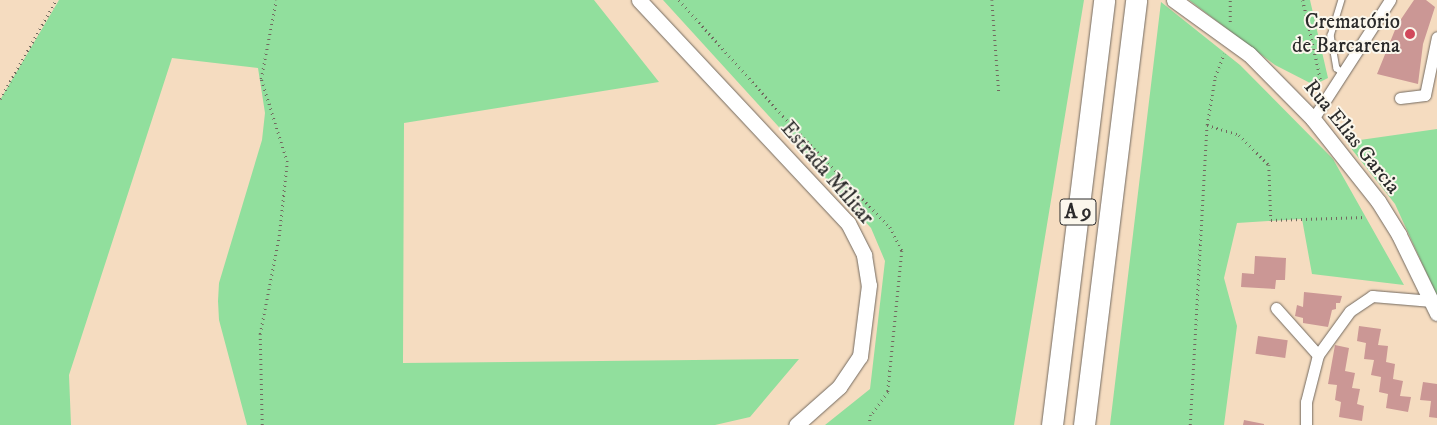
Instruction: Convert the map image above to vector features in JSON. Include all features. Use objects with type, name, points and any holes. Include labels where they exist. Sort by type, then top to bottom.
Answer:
[{"type":"highway","name":"A 9","points":[[1052,425],[1104,0]]},
{"type":"highway","name":"A 9","points":[[1084,425],[1136,0]]},
{"type":"street","name":"Estrada Militar","points":[[639,0],[848,223],[867,262],[869,285],[860,356],[839,387],[796,425]]},
{"type":"street","name":"Rua Elias Garcia","points":[[1174,0],[1229,39],[1261,66],[1313,119],[1378,201],[1434,307]]},
{"type":"street","points":[[1313,119],[1390,0]]},
{"type":"street","points":[[1400,98],[1425,95],[1437,37]]},
{"type":"street","points":[[1306,425],[1306,402],[1318,354],[1350,310],[1372,296],[1434,307]]},
{"type":"street","points":[[1276,308],[1318,354]]},
{"type":"lane","points":[[1342,0],[1330,34],[1337,68],[1343,74]]},
{"type":"path","points":[[0,99],[56,0]]},
{"type":"path","points":[[262,425],[260,334],[279,236],[287,162],[261,79],[276,0]]},
{"type":"path","points":[[992,0],[999,94]]},
{"type":"path","points":[[1190,425],[1207,125],[1215,77],[1229,39],[1230,0]]},
{"type":"path","points":[[1303,0],[1321,82],[1331,93]]},
{"type":"path","points":[[1207,125],[1238,135],[1269,165],[1271,220],[1366,217]]},
{"type":"green space","points":[[59,0],[594,0],[659,82],[404,123],[403,363],[799,359],[750,417],[715,425],[247,425],[219,320],[218,301],[219,283],[262,140],[265,113],[258,68],[172,58],[69,375],[71,425],[0,425],[0,100]]},
{"type":"green space","points":[[663,0],[1084,0],[1014,425],[825,425],[870,389],[885,261],[871,228]]},
{"type":"green space","points":[[1189,0],[1310,0],[1328,78],[1314,85],[1275,65]]},
{"type":"green space","points":[[1161,2],[1240,65],[1333,159],[1404,285],[1312,274],[1302,219],[1237,223],[1224,278],[1237,326],[1224,425],[1110,425]]},
{"type":"green space","points":[[1437,129],[1437,296],[1395,204],[1346,142]]},
{"type":"building","name":"Crematório de Barcarena","points":[[1414,0],[1426,0],[1435,7],[1423,44],[1418,84],[1377,74],[1397,25]]},
{"type":"building","points":[[1384,176],[1395,190],[1389,195],[1378,181]]},
{"type":"building","points":[[1255,256],[1286,258],[1285,280],[1276,280],[1275,289],[1241,287],[1242,273],[1254,274]]},
{"type":"building","points":[[1304,292],[1342,296],[1340,303],[1336,303],[1336,309],[1332,310],[1328,327],[1303,323],[1303,318],[1295,316],[1297,305],[1303,307]]},
{"type":"building","points":[[1359,326],[1381,329],[1378,345],[1388,346],[1386,362],[1395,364],[1393,379],[1403,381],[1400,396],[1411,397],[1408,412],[1386,408],[1388,394],[1379,392],[1381,377],[1371,375],[1374,360],[1364,359],[1366,343],[1357,341]]},
{"type":"building","points":[[1258,336],[1288,340],[1285,358],[1255,354]]},
{"type":"building","points":[[1335,345],[1349,348],[1345,371],[1355,373],[1352,388],[1360,389],[1357,404],[1364,406],[1362,421],[1339,417],[1341,402],[1335,400],[1337,385],[1328,384]]},
{"type":"building","points":[[1423,382],[1437,384],[1437,418],[1429,417],[1431,401],[1420,400]]},
{"type":"building","points":[[1244,420],[1264,424],[1264,425],[1243,425]]},
{"type":"place","name":"Crematório de Barcarena","points":[[1410,34]]}]
